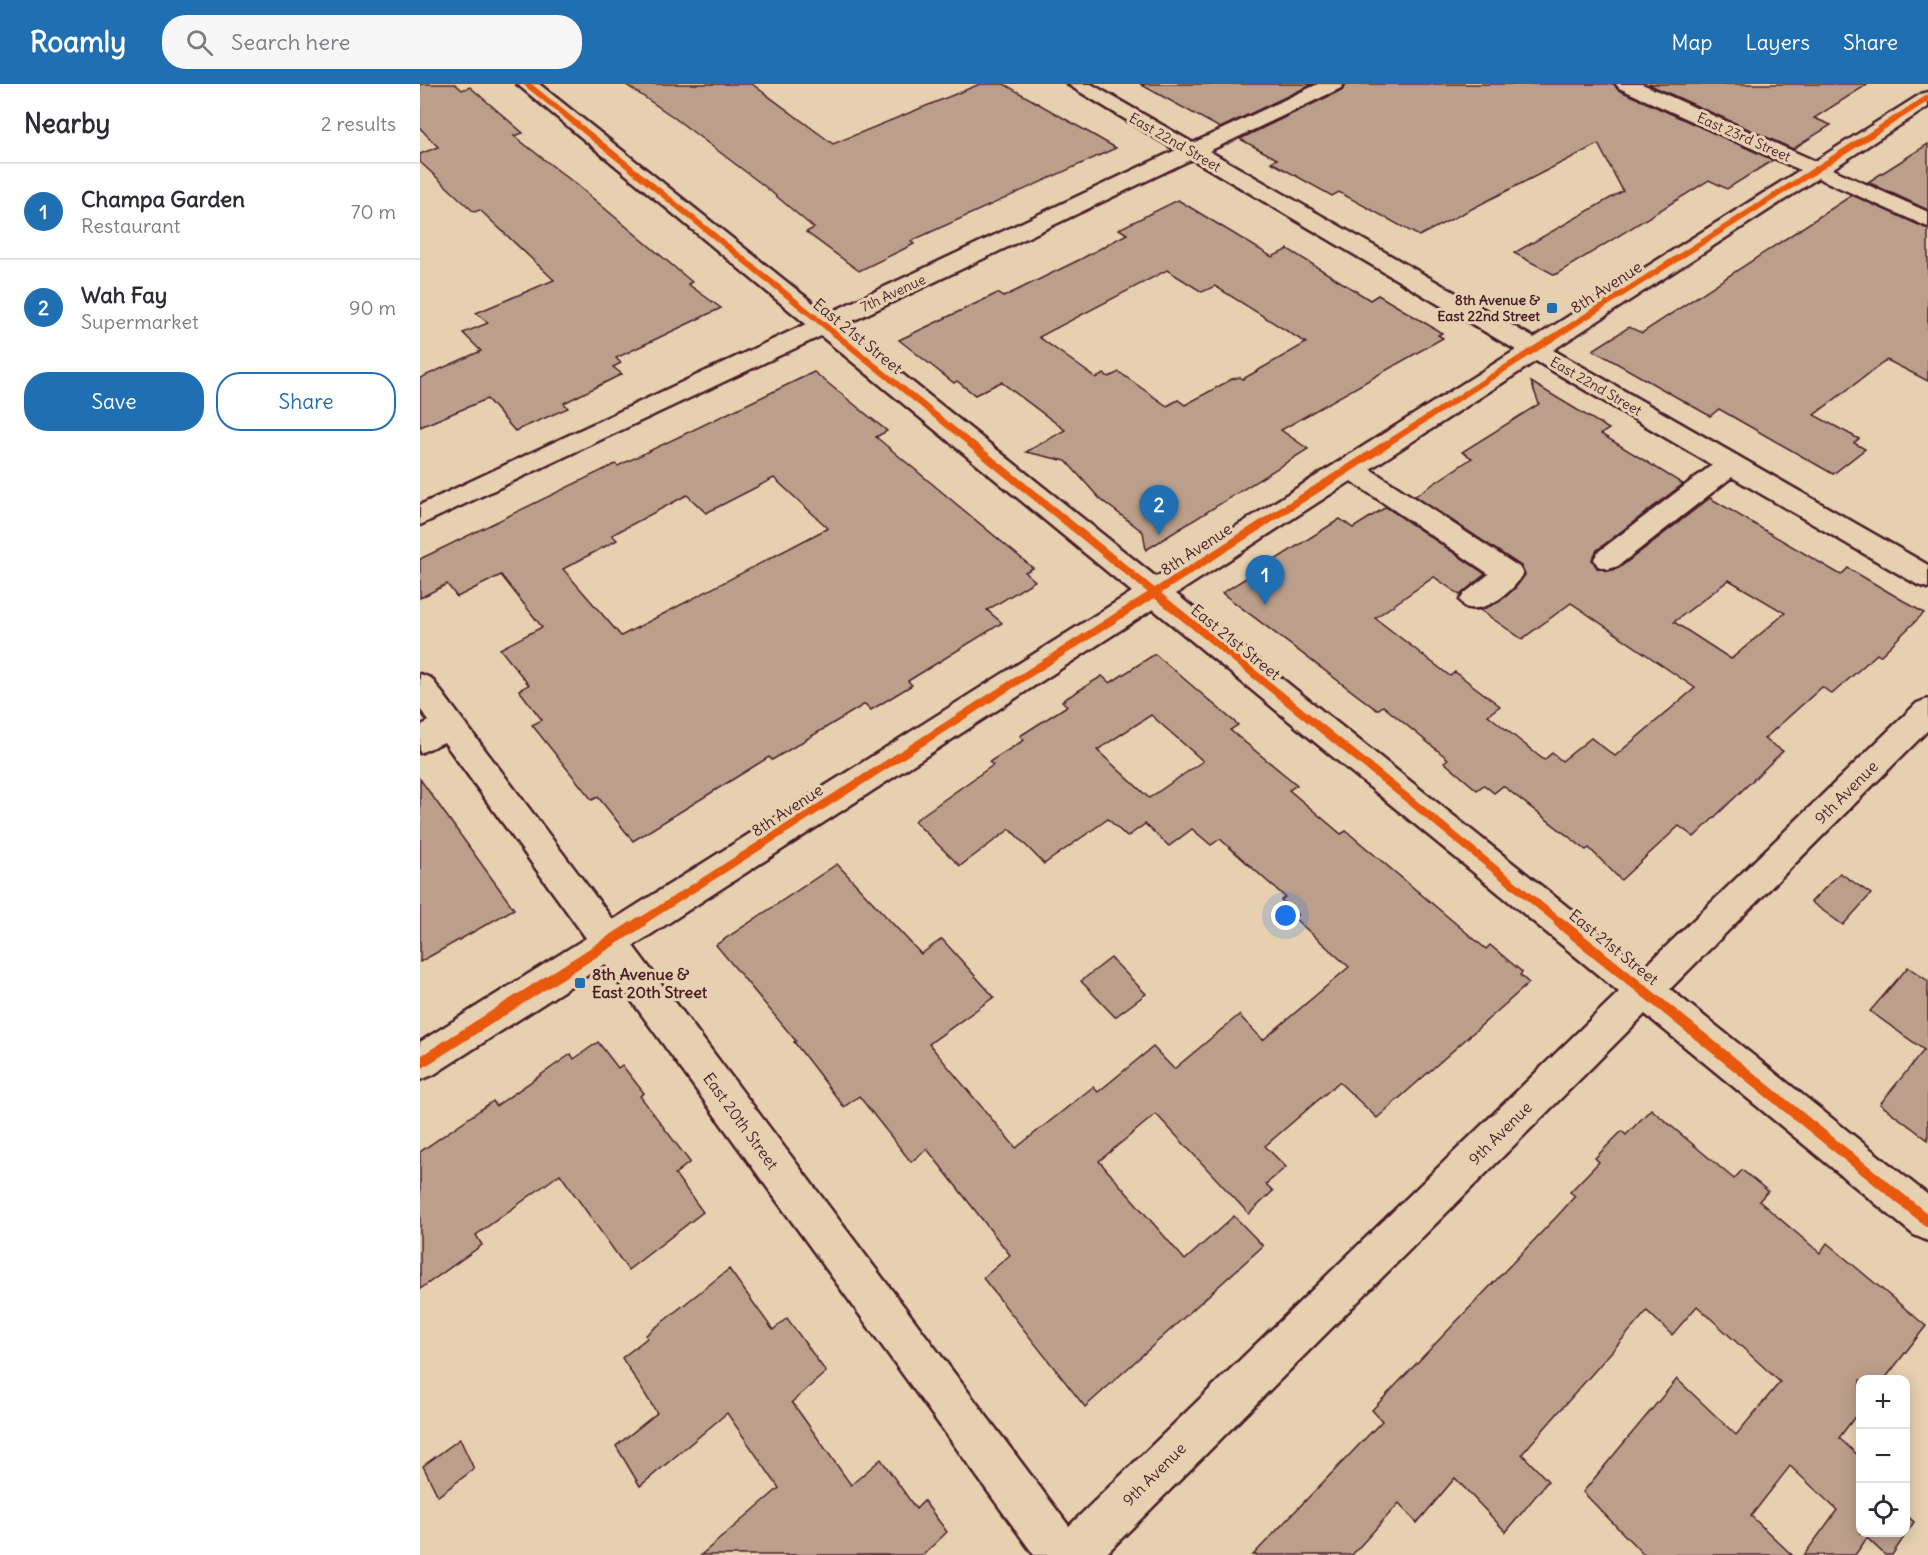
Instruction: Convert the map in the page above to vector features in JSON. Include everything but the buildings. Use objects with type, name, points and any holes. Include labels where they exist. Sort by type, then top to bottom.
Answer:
[{"type":"street","name":"East 21st Street","points":[[527,84],[1928,1221]]},
{"type":"street","name":"East 22nd Street","points":[[1077,84],[1928,578]]},
{"type":"street","name":"7th Avenue","points":[[420,516],[1334,84]]},
{"type":"street","name":"East 23rd Street","points":[[1626,84],[1928,220]]},
{"type":"street","name":"8th Avenue","points":[[420,1063],[1928,98]]},
{"type":"street","points":[[1608,559],[1731,464]]},
{"type":"street","points":[[1350,468],[1509,574],[1475,600]]},
{"type":"street","name":"East 20th Street","points":[[420,686],[434,733],[609,942],[1062,1555]]},
{"type":"street","name":"9th Avenue","points":[[1072,1555],[1928,711]]},
{"type":"cycle path","points":[[527,84],[1928,1221]]},
{"type":"cycle path","points":[[420,1063],[1928,98]]},
{"type":"place","name":"8th Avenue & East 22nd Street","points":[[1552,308]]},
{"type":"place","name":"Wah Fay","points":[[1159,535]]},
{"type":"place","name":"Champa Garden","points":[[1265,605]]},
{"type":"place","name":"8th Avenue & East 20th Street","points":[[580,983]]}]
